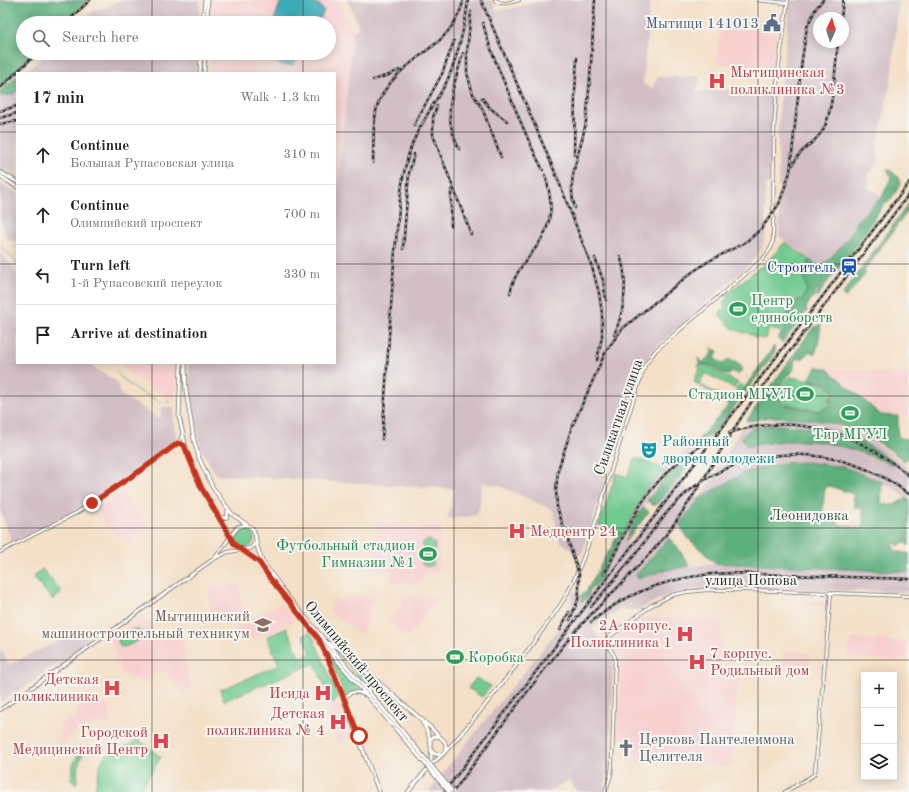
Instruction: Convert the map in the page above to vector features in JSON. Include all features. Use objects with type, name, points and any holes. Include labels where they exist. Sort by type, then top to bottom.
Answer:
[{"type":"main road","points":[[204,16],[205,0]]},
{"type":"main road","points":[[207,16],[208,0]]},
{"type":"main road","points":[[200,72],[201,60]]},
{"type":"main road","points":[[204,72],[205,60]]},
{"type":"main road","points":[[0,172],[16,181]]},
{"type":"main road","points":[[0,176],[16,186]]},
{"type":"main road","name":"Олимпийский проспект","points":[[181,364],[179,416],[182,435],[198,480],[235,545],[259,562],[273,583],[370,700],[453,792]]},
{"type":"main road","name":"Олимпийский проспект","points":[[185,364],[187,400],[194,440],[199,458],[213,488],[228,509],[252,529],[262,561],[299,610],[373,697],[449,792]]},
{"type":"main road","points":[[179,392],[184,395],[186,391]]},
{"type":"main road","points":[[179,401],[182,398],[187,400]]},
{"type":"main road","points":[[218,516],[223,518],[227,517],[228,509]]},
{"type":"main road","points":[[230,537],[238,527],[248,525]]},
{"type":"main road","points":[[241,550],[251,548],[255,544],[256,538]]},
{"type":"main road","points":[[319,639],[329,661],[379,791]]},
{"type":"main road","points":[[326,641],[341,650],[445,742],[445,752],[430,766],[408,792]]},
{"type":"main road","points":[[373,697],[368,685],[372,682],[378,683]]},
{"type":"main road","points":[[344,699],[350,693],[357,692],[364,694],[370,700]]},
{"type":"main road","points":[[419,719],[427,730],[431,751],[430,766]]},
{"type":"main road","points":[[430,744],[432,737],[436,735],[441,737]]},
{"type":"main road","points":[[431,751],[437,755],[442,755]]},
{"type":"street","points":[[495,0],[499,3],[503,3],[520,0]]},
{"type":"street","points":[[758,0],[787,2]]},
{"type":"street","name":"Силикатная улица","points":[[445,752],[515,666],[570,589],[581,565],[645,365],[656,350],[762,260],[772,245],[774,212],[774,128],[778,73],[787,2]]},
{"type":"street","points":[[0,552],[78,512],[144,468],[178,443],[182,439],[182,435]]},
{"type":"street","points":[[178,443],[186,447]]},
{"type":"street","points":[[212,560],[230,537]]},
{"type":"street","points":[[0,710],[212,560],[228,552],[241,550]]},
{"type":"street","name":"улица Попова","points":[[606,792],[611,775],[615,680],[615,657],[607,644],[607,640],[652,605],[672,595],[686,592],[714,590],[831,592],[909,596]]},
{"type":"street","points":[[785,792],[816,773],[831,592]]},
{"type":"street","points":[[445,742],[449,744],[454,742]]},
{"type":"shaded area","points":[[121,0],[200,0],[199,16],[88,16],[94,10],[107,7]]},
{"type":"shaded area","points":[[213,0],[338,0],[353,31],[336,210],[336,72],[210,72],[211,60],[336,60],[336,16],[212,16]]},
{"type":"shaded area","points":[[348,0],[492,0],[497,11],[550,0],[650,0],[643,84],[652,89],[658,77],[701,76],[696,92],[775,86],[769,184],[765,184],[766,234],[762,248],[752,262],[653,350],[643,364],[613,453],[582,554],[578,556],[559,540],[553,510],[502,487],[482,482],[480,504],[477,515],[452,519],[448,517],[455,489],[217,475],[201,449],[191,397],[188,364],[336,364],[336,210],[353,31],[359,28]]},
{"type":"shaded area","points":[[790,0],[899,0],[891,81],[879,138],[876,142],[879,161],[869,175],[869,188],[883,197],[850,243],[821,268],[779,236],[778,135],[780,98]]},
{"type":"shaded area","points":[[720,27],[777,32],[773,70],[717,63]]},
{"type":"shaded area","points":[[39,60],[197,60],[196,72],[27,71]]},
{"type":"shaded area","points":[[16,94],[16,176],[1,168],[0,165],[0,97]]},
{"type":"shaded area","points":[[0,183],[16,192],[16,241],[9,240],[6,236],[0,218]]},
{"type":"shaded area","points":[[0,253],[11,265],[16,273],[16,364],[89,364],[117,382],[120,394],[160,419],[161,407],[174,407],[174,427],[178,440],[148,463],[89,503],[12,543],[0,510]]},
{"type":"shaded area","points":[[122,364],[176,364],[174,401],[127,372]]},
{"type":"shaded area","points":[[827,368],[909,374],[909,416],[882,414]]},
{"type":"shaded area","points":[[698,386],[718,397],[710,407],[692,400]]},
{"type":"shaded area","points":[[786,419],[809,420],[839,427],[871,440],[891,453],[909,470],[909,500],[895,489],[844,467],[806,462],[786,463],[744,473],[700,498],[743,426],[762,421]],"holes":[[[771,425],[804,426],[845,435],[881,453],[894,463],[892,465],[846,448],[820,442],[791,441],[748,447],[742,437],[752,428]]]},
{"type":"shaded area","points":[[712,438],[708,444],[676,466],[652,492],[625,541],[629,544],[680,478],[683,480],[681,483],[700,498],[669,538],[636,575],[638,579],[662,571],[715,563],[909,572],[909,592],[725,587],[679,591],[657,600],[639,610],[623,610],[621,607],[592,629],[611,654],[613,662],[609,774],[604,792],[577,792],[569,780],[549,792],[429,792],[445,770],[559,629],[568,614],[573,592],[582,593],[580,602],[583,604],[598,582],[646,490],[672,461],[686,451]]},
{"type":"shaded area","points":[[122,491],[149,527],[129,543],[107,527],[95,509]]},
{"type":"shaded area","points":[[376,522],[442,526],[438,573],[424,572],[424,579],[416,584],[391,582],[392,571],[373,569]]},
{"type":"shaded area","points":[[239,584],[243,615],[212,619],[208,588]]},
{"type":"shaded area","points":[[402,594],[437,598],[408,638],[389,623],[402,606]]},
{"type":"shaded area","points":[[375,596],[375,600],[369,608],[366,626],[359,634],[331,612],[332,600]]},
{"type":"shaded area","points":[[803,598],[828,600],[828,607],[803,605]]},
{"type":"shaded area","name":"Мытищинский машиностроительный техникум","points":[[281,603],[295,621],[249,640],[239,638],[234,628]]},
{"type":"shaded area","points":[[142,615],[146,622],[148,621],[154,629],[153,630],[157,638],[179,626],[182,635],[190,688],[182,693],[168,672],[165,671],[140,683],[121,672],[111,639]]},
{"type":"shaded area","points":[[640,616],[671,619],[682,617],[722,620],[720,677],[738,679],[732,767],[635,761],[635,739],[616,738],[621,678],[619,655],[610,642]]},
{"type":"shaded area","points":[[83,629],[90,641],[73,652],[66,660],[47,670],[44,674],[37,677],[37,679],[0,702],[0,647],[9,665]]},
{"type":"shaded area","points":[[850,638],[907,642],[906,658],[897,661],[848,657]]},
{"type":"shaded area","points":[[784,651],[810,653],[808,670],[782,668]]},
{"type":"shaded area","points":[[83,698],[110,707],[109,723],[95,724],[82,728],[74,732],[61,744],[59,743],[60,723],[71,720],[76,715]]},
{"type":"shaded area","name":"Детская поликлиника № 4","points":[[339,704],[350,734],[349,738],[338,743],[325,710]]},
{"type":"green space","points":[[0,0],[88,0],[72,16],[16,16],[16,60],[28,60],[0,87]]},
{"type":"green space","points":[[16,76],[16,92],[11,95],[0,96],[0,91]]},
{"type":"green space","points":[[887,169],[897,176],[901,184],[889,202],[885,202],[851,253],[825,285],[818,297],[817,295],[819,289],[816,290],[815,297],[811,299],[806,308],[807,311],[782,343],[781,338],[783,333],[786,331],[784,330],[786,326],[784,325],[784,321],[797,300],[800,299],[802,301],[804,298],[806,285],[804,279],[808,272],[808,262],[811,261],[821,268],[849,237],[859,219],[882,197],[891,177]]},
{"type":"green space","points":[[909,203],[909,209],[864,271],[866,273],[846,297],[842,295]]},
{"type":"green space","name":"Строитель","points":[[785,242],[826,272],[786,332],[783,334],[781,340],[778,339],[781,333],[780,331],[769,329],[766,339],[754,337],[754,335],[750,335],[732,328],[719,314],[725,308],[723,303],[727,299],[726,295],[760,267],[762,267]]},
{"type":"green space","points":[[821,324],[815,354],[809,351],[804,358],[795,359],[793,370],[782,382],[780,387],[779,395],[781,400],[785,405],[820,412],[829,405],[832,392],[826,383],[809,380],[816,367],[826,368],[881,415],[898,416],[898,437],[909,440],[909,457],[904,461],[892,451],[866,436],[837,425],[807,419],[775,417],[746,421],[813,328]]},
{"type":"green space","points":[[774,346],[775,351],[772,357],[713,435],[697,441],[745,387]]},
{"type":"green space","points":[[711,348],[718,351],[715,359],[723,364],[728,359],[740,364],[743,369],[738,375],[732,371],[729,375],[710,365],[699,363],[698,358],[702,363],[714,351]]},
{"type":"green space","points":[[699,364],[710,366],[719,373],[738,383],[734,388],[705,373],[699,384],[732,402],[738,391],[735,389],[740,384],[745,388],[730,405],[720,397],[695,383],[694,381],[700,368],[698,366]]},
{"type":"green space","name":"Стадион МГУЛ","points":[[791,377],[825,384],[830,395],[826,405],[820,411],[786,404],[783,400],[781,389],[784,382]]},
{"type":"green space","points":[[771,425],[789,425],[836,432],[851,437],[880,452],[894,463],[893,465],[860,452],[826,443],[782,441],[747,447],[742,437],[752,428]]},
{"type":"green space","points":[[692,455],[696,458],[655,506],[647,501],[671,470]]},
{"type":"green space","points":[[635,458],[665,469],[646,490],[623,534],[599,525],[616,473],[627,477]]},
{"type":"green space","name":"Леонидовка","points":[[806,462],[844,467],[882,482],[881,504],[894,505],[906,498],[909,500],[909,546],[903,542],[899,546],[893,543],[893,547],[896,551],[909,554],[909,572],[715,563],[688,538],[679,525],[700,498],[744,473],[786,463]],"holes":[[[830,486],[853,494],[855,508],[863,509],[863,529],[838,524],[838,520],[822,519],[825,487]]]},
{"type":"green space","points":[[644,507],[649,512],[626,541],[633,523]]},
{"type":"green space","points":[[244,528],[251,531],[254,538],[251,545],[244,548],[237,545],[234,538],[237,531]]},
{"type":"green space","points":[[618,531],[623,534],[598,582],[590,589],[588,597],[582,602],[581,596],[587,590],[608,552],[612,548]]},
{"type":"green space","points":[[669,538],[679,549],[689,566],[662,571],[638,579],[636,575]]},
{"type":"green space","name":"Футбольный стадион Гимназии №1","points":[[427,540],[432,541],[435,544],[433,565],[429,566],[422,564],[423,543]]},
{"type":"green space","points":[[42,569],[62,592],[53,600],[33,577]]},
{"type":"green space","points":[[287,628],[300,658],[311,653],[303,635],[311,632],[339,698],[332,703],[315,663],[224,701],[220,690],[279,665],[267,637]]},
{"type":"green space","points":[[134,629],[140,631],[142,634],[141,637],[124,647],[120,646],[118,641],[119,638]]},
{"type":"green space","points":[[338,652],[340,652],[372,681],[367,683],[366,687]]},
{"type":"green space","points":[[332,657],[361,690],[345,696],[330,658]]},
{"type":"green space","points":[[476,678],[491,686],[482,697],[468,688]]},
{"type":"green space","points":[[137,739],[161,757],[139,792],[94,792],[99,769],[105,756],[112,750],[130,745]]},
{"type":"green space","points":[[85,747],[88,747],[82,755],[77,771],[76,784],[71,780],[72,770],[76,758]]},
{"type":"water","points":[[281,0],[299,0],[319,4],[324,11],[322,16],[275,16]]},
{"type":"water","points":[[268,60],[297,60],[293,65],[285,66]]},
{"type":"waterway","points":[[0,245],[16,262]]},
{"type":"waterway","points":[[817,323],[830,320]]},
{"type":"waterway","points":[[116,372],[126,382],[144,394],[163,403],[165,401],[169,402]]},
{"type":"railway","points":[[73,16],[90,0]]},
{"type":"railway","points":[[423,123],[450,75],[463,31],[468,0]]},
{"type":"railway","points":[[481,0],[557,177],[592,267],[599,293],[602,313],[602,337],[597,360]]},
{"type":"railway","points":[[575,208],[572,197],[573,175],[586,121],[595,0]]},
{"type":"railway","points":[[570,620],[578,600],[579,574],[557,507],[556,490],[558,470],[572,427],[606,351],[622,329],[691,273],[752,237],[761,229],[779,204],[790,172],[802,59],[807,27],[816,8],[823,0]]},
{"type":"railway","points":[[842,12],[843,1]]},
{"type":"railway","points":[[432,47],[451,27],[461,9],[463,2]]},
{"type":"railway","points":[[471,12],[467,52],[467,73],[473,94],[482,108],[501,157]]},
{"type":"railway","points":[[483,23],[488,42],[525,133],[543,170]]},
{"type":"railway","points":[[414,125],[442,74],[454,41]]},
{"type":"railway","points":[[373,163],[375,118],[378,104],[382,95],[394,78],[435,44]]},
{"type":"railway","points":[[793,165],[799,155],[820,135],[827,121],[832,100],[837,48]]},
{"type":"railway","points":[[459,149],[451,127],[450,102],[463,53]]},
{"type":"railway","points":[[574,154],[577,58]]},
{"type":"railway","points":[[17,72],[30,60]]},
{"type":"railway","points":[[373,80],[399,70]]},
{"type":"railway","points":[[0,88],[16,73]]},
{"type":"railway","points":[[482,98],[490,108],[507,121]]},
{"type":"railway","points":[[0,111],[16,106]]},
{"type":"railway","points":[[437,106],[433,117],[433,135],[471,234]]},
{"type":"railway","points":[[0,118],[16,113]]},
{"type":"railway","points":[[382,439],[393,274],[402,183],[410,150],[416,134],[425,119]]},
{"type":"railway","points":[[0,124],[16,121]]},
{"type":"railway","points":[[403,249],[409,173],[414,154]]},
{"type":"railway","points":[[510,293],[517,273],[537,246],[547,229],[550,212],[550,194],[545,175]]},
{"type":"railway","points":[[444,792],[909,183]]},
{"type":"railway","points":[[451,190],[451,226]]},
{"type":"railway","points":[[453,792],[527,691],[558,652],[665,536],[689,502],[755,397],[909,194]]},
{"type":"railway","points":[[614,335],[623,307],[625,286],[623,265],[620,256]]},
{"type":"railway","points":[[595,258],[603,280],[606,300]]},
{"type":"railway","points":[[729,433],[753,427],[778,425],[801,426],[825,430],[869,448],[890,461],[909,476]]},
{"type":"railway","points":[[604,574],[636,512],[652,488],[672,467],[708,442]]},
{"type":"railway","points":[[591,607],[676,502],[708,477],[736,464],[765,457],[795,454],[825,457],[855,465],[883,477],[909,494]]},
{"type":"railway","points":[[591,622],[606,610],[639,592],[675,580],[693,576],[731,573],[909,579]]},
{"type":"railway","points":[[560,630],[569,612]]},
{"type":"place","name":"Мытищи 141013","points":[[772,23]]},
{"type":"place","name":"Мытищинская поликлиника №3","points":[[717,81]]},
{"type":"place","name":"Строитель","points":[[849,267]]},
{"type":"place","name":"Центр единоборств","points":[[738,309]]},
{"type":"place","name":"Стадион МГУЛ","points":[[805,394]]},
{"type":"place","name":"Тир МГУЛ","points":[[850,413]]},
{"type":"place","name":"Районный дворец молодежи","points":[[649,450]]},
{"type":"place","name":"Медцентр 24","points":[[517,531]]},
{"type":"place","name":"Футбольный стадион Гимназии №1","points":[[428,554]]},
{"type":"place","name":"Мытищинский машиностроительный техникум","points":[[263,625]]},
{"type":"place","name":"2А корпус. Поликлиника 1","points":[[685,634]]},
{"type":"place","name":"Коробка","points":[[455,657]]},
{"type":"place","name":"7 корпус. Родильный дом","points":[[697,662]]},
{"type":"place","name":"Детская поликлиника","points":[[112,688]]},
{"type":"place","name":"Исида","points":[[323,693]]},
{"type":"place","name":"Детская поликлиника № 4","points":[[338,722]]},
{"type":"place","name":"Городской Медицинский Центр","points":[[161,741]]},
{"type":"place","name":"Церковь Пантелеимона Целителя","points":[[626,748]]},
{"type":"route","points":[[92,503],[161,457],[178,443],[184,445],[201,487],[235,545],[259,562],[319,639],[359,736]]}]
